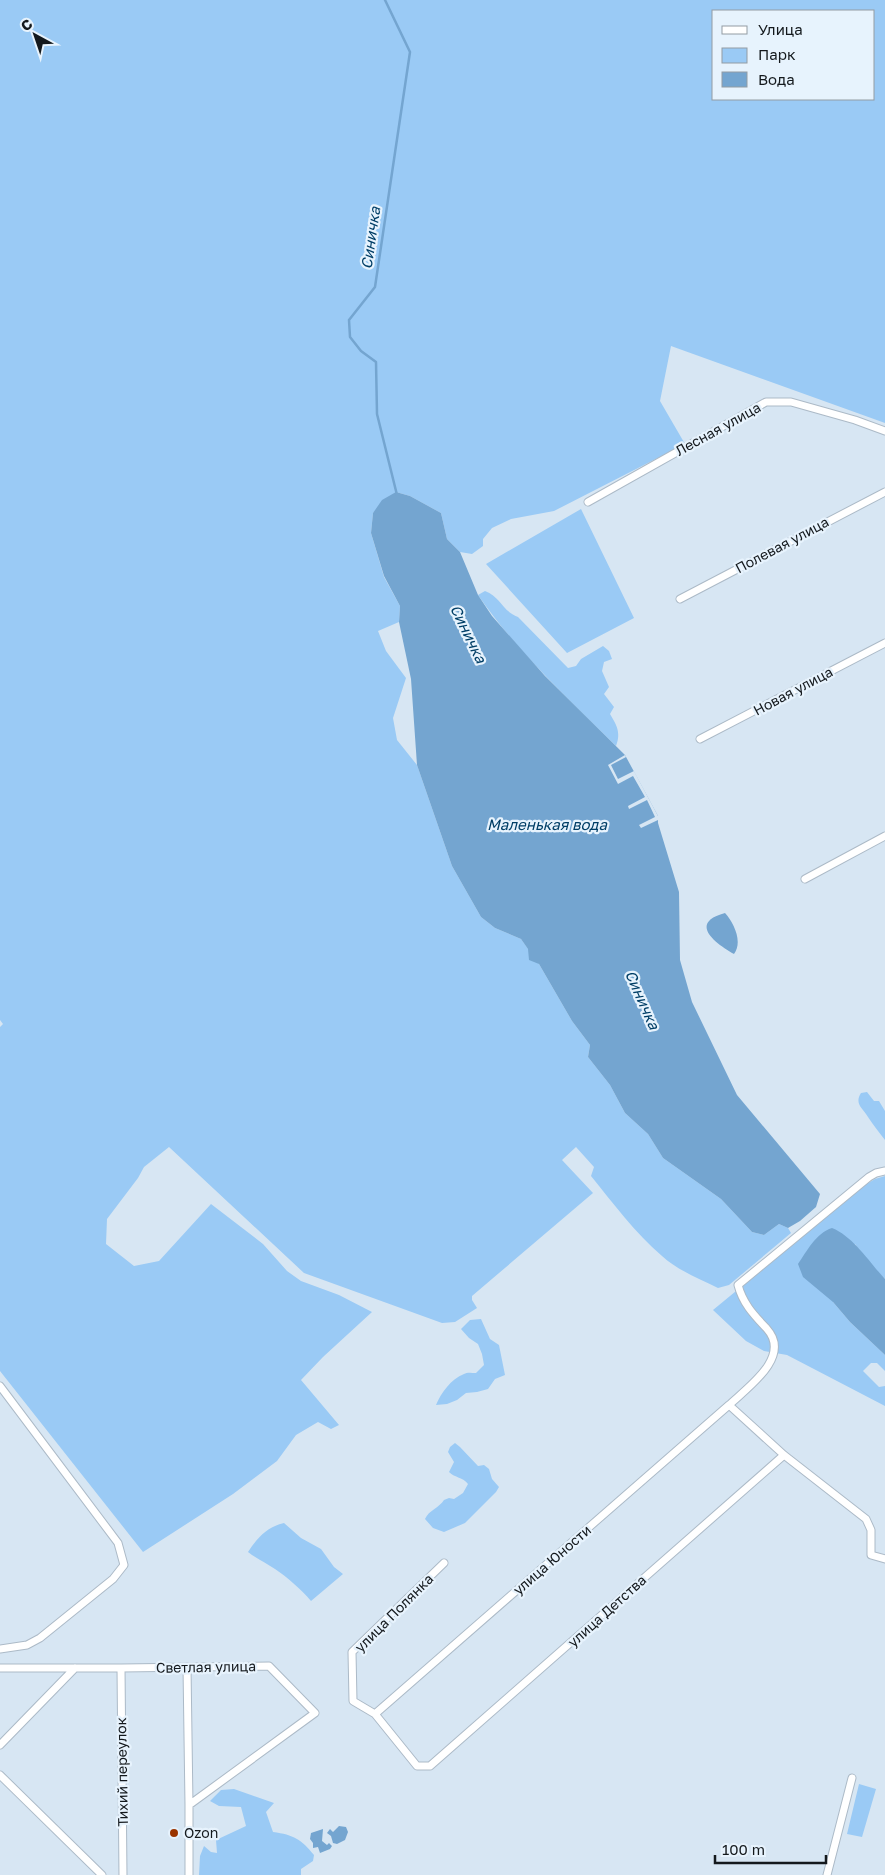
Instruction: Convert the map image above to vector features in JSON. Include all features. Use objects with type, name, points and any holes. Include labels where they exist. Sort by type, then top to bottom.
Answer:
[{"type":"street","name":"Лесная улица","points":[[588,502],[766,402],[791,402],[855,420],[885,431]]},
{"type":"street","name":"Полевая улица","points":[[680,599],[885,492]]},
{"type":"street","name":"Новая улица","points":[[700,739],[885,643]]},
{"type":"street","points":[[806,879],[885,836]]},
{"type":"street","name":"улица Юности","points":[[375,1714],[768,1368],[774,1352],[769,1331],[756,1319],[747,1306],[738,1284],[869,1178],[885,1170]]},
{"type":"street","points":[[0,1386],[118,1543],[124,1565],[113,1579],[40,1638],[27,1645],[0,1649]]},
{"type":"street","points":[[728,1405],[784,1455],[866,1519],[871,1530],[871,1555],[885,1559]]},
{"type":"street","name":"улица Детства","points":[[375,1714],[417,1766],[430,1766],[784,1455]]},
{"type":"street","name":"улица Полянка","points":[[375,1714],[353,1701],[352,1652],[444,1563]]},
{"type":"street","name":"Светлая улица","points":[[0,1668],[270,1666],[315,1713],[189,1805]]},
{"type":"street","points":[[187,1667],[189,1875]]},
{"type":"street","points":[[0,1745],[75,1668]]},
{"type":"street","name":"Тихий переулок","points":[[121,1668],[123,1875]]},
{"type":"street","points":[[0,1775],[102,1875]]},
{"type":"street","points":[[826,1875],[852,1778]]},
{"type":"green space","points":[[0,0],[885,0],[885,423],[671,346],[660,401],[685,444],[554,511],[511,519],[492,528],[483,539],[483,546],[472,554],[460,552],[447,539],[441,513],[410,496],[396,492],[373,513],[371,533],[384,577],[400,606],[399,622],[378,631],[386,651],[406,678],[393,718],[397,740],[417,765],[452,866],[481,917],[495,928],[521,939],[539,964],[572,1021],[590,1045],[588,1057],[610,1085],[625,1113],[648,1134],[663,1158],[721,1199],[752,1232],[764,1235],[779,1224],[788,1228],[791,1233],[729,1285],[718,1288],[675,1266],[652,1247],[625,1218],[591,1176],[594,1167],[576,1147],[562,1160],[593,1193],[472,1296],[472,1300],[477,1308],[455,1322],[442,1323],[304,1273],[169,1147],[144,1167],[107,1219],[106,1244],[134,1266],[159,1261],[211,1204],[263,1244],[287,1271],[301,1281],[339,1295],[372,1312],[301,1380],[339,1425],[331,1429],[318,1422],[296,1435],[277,1461],[233,1494],[143,1552],[0,1371],[0,1027],[3,1024],[0,1020]]},
{"type":"green space","points":[[581,509],[634,618],[567,653],[486,564]]},
{"type":"green space","points":[[485,591],[518,617],[568,668],[576,666],[581,659],[603,646],[609,651],[612,659],[604,662],[602,671],[609,687],[604,694],[614,707],[610,714],[618,729],[616,746],[509,636],[478,595]]},
{"type":"green space","points":[[867,1092],[874,1101],[879,1101],[885,1111],[885,1140],[860,1106],[858,1100],[861,1093]]},
{"type":"green space","points":[[885,1176],[885,1279],[868,1262],[855,1244],[833,1302],[850,1322],[885,1355],[885,1371],[877,1363],[871,1363],[863,1371],[879,1387],[885,1386],[885,1406],[787,1355],[764,1351],[746,1341],[713,1310],[865,1185]]},
{"type":"green space","points":[[481,1319],[490,1339],[499,1345],[505,1375],[495,1379],[488,1389],[466,1393],[457,1400],[447,1404],[436,1405],[444,1391],[455,1379],[465,1373],[476,1373],[484,1365],[478,1344],[461,1329],[470,1320]]},
{"type":"green space","points":[[455,1443],[478,1466],[484,1465],[489,1469],[492,1479],[499,1487],[465,1523],[444,1532],[433,1528],[425,1519],[444,1500],[454,1499],[463,1493],[468,1484],[449,1472],[454,1462],[448,1452]]},
{"type":"green space","points":[[284,1523],[301,1538],[321,1549],[334,1567],[343,1574],[311,1601],[299,1588],[275,1569],[248,1552],[263,1534],[272,1527]]},
{"type":"green space","points":[[859,1784],[876,1789],[862,1837],[847,1834]]},
{"type":"green space","points":[[234,1789],[274,1803],[266,1812],[273,1832],[296,1839],[314,1855],[313,1861],[301,1869],[301,1875],[199,1875],[200,1856],[204,1846],[211,1852],[217,1853],[216,1840],[246,1826],[241,1807],[219,1806],[210,1801],[221,1790]]},
{"type":"water","name":"Маленькая вода","points":[[396,492],[410,496],[441,513],[447,539],[460,552],[478,595],[492,616],[545,676],[625,755],[658,816],[658,823],[679,892],[680,960],[692,1002],[737,1095],[820,1194],[816,1207],[800,1221],[788,1228],[779,1224],[764,1235],[752,1232],[721,1199],[663,1158],[648,1134],[625,1113],[610,1085],[588,1057],[590,1045],[572,1021],[539,964],[529,960],[528,949],[521,939],[495,928],[481,917],[452,866],[417,765],[411,679],[399,622],[400,606],[384,576],[371,533],[373,513],[382,500]]},
{"type":"water","points":[[725,913],[736,933],[738,944],[734,954],[719,944],[708,933],[708,922],[714,917]]},
{"type":"water","points":[[832,1228],[847,1237],[861,1250],[885,1279],[885,1355],[850,1322],[833,1302],[803,1277],[798,1264],[817,1238],[826,1230]]},
{"type":"water","points":[[339,1826],[346,1827],[348,1832],[345,1840],[337,1844],[333,1843],[331,1836],[327,1833],[330,1829],[333,1832]]},
{"type":"water","points":[[323,1829],[322,1841],[332,1846],[330,1849],[320,1853],[318,1847],[313,1848],[313,1843],[310,1839],[311,1833]]},
{"type":"pier","points":[[625,755],[626,757],[611,765],[618,779],[634,771],[658,816],[658,820],[641,828],[639,825],[655,817],[647,800],[629,809],[628,806],[645,797],[633,776],[618,784],[608,765]]},
{"type":"waterway","name":"Синичка","points":[[385,0],[410,52],[375,287],[349,320],[350,337],[361,351],[376,362],[377,414],[397,495]]},
{"type":"place","name":"Ozon","points":[[174,1833]]}]
